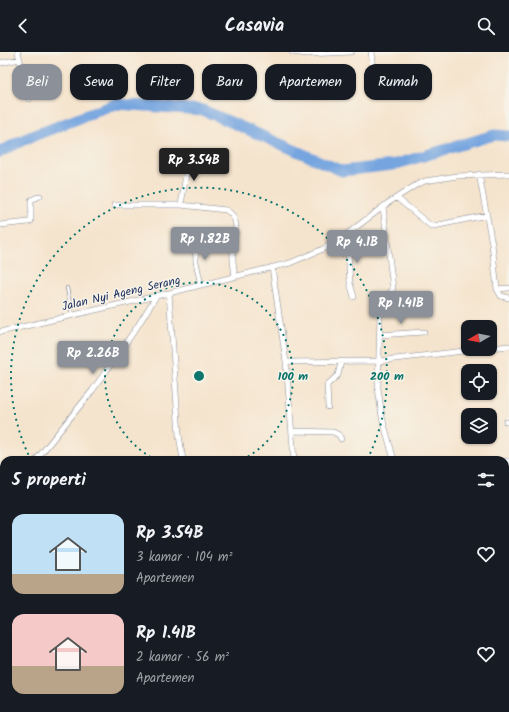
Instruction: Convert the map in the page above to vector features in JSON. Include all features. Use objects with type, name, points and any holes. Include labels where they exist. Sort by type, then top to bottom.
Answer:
[{"type":"street","points":[[18,52],[21,64]]},
{"type":"street","points":[[292,52],[307,54],[351,52]]},
{"type":"street","points":[[371,52],[372,64]]},
{"type":"street","points":[[0,63],[20,59]]},
{"type":"street","points":[[181,205],[189,156]]},
{"type":"street","points":[[479,174],[492,244],[497,289],[501,296],[509,298]]},
{"type":"street","name":"Jalan Nyi Ageng Serang","points":[[0,332],[290,263],[323,249],[416,185],[430,180],[458,176],[509,174]]},
{"type":"street","points":[[0,224],[31,221],[31,200],[40,196]]},
{"type":"street","points":[[397,198],[430,226],[487,215]]},
{"type":"street","points":[[114,205],[181,205],[226,210],[231,213],[236,225],[233,251],[235,277]]},
{"type":"street","points":[[383,207],[393,288],[381,311],[378,362],[380,406],[393,456]]},
{"type":"street","points":[[346,234],[350,283],[354,298]]},
{"type":"street","points":[[195,239],[196,262],[201,285]]},
{"type":"street","points":[[272,267],[286,362],[294,456]]},
{"type":"street","points":[[497,289],[509,288]]},
{"type":"street","points":[[169,293],[182,456]]},
{"type":"street","points":[[39,456],[92,391],[137,327],[157,295]]},
{"type":"street","points":[[379,335],[424,332]]},
{"type":"street","points":[[497,347],[509,346]]},
{"type":"street","points":[[286,362],[378,362],[461,352]]},
{"type":"street","points":[[328,406],[327,385],[336,378],[341,362]]},
{"type":"street","points":[[292,431],[333,432],[341,439]]},
{"type":"lane","points":[[66,288],[72,315]]},
{"type":"waterway","points":[[0,152],[25,139],[116,104],[203,110],[342,171],[393,165],[494,135],[509,136]]}]
